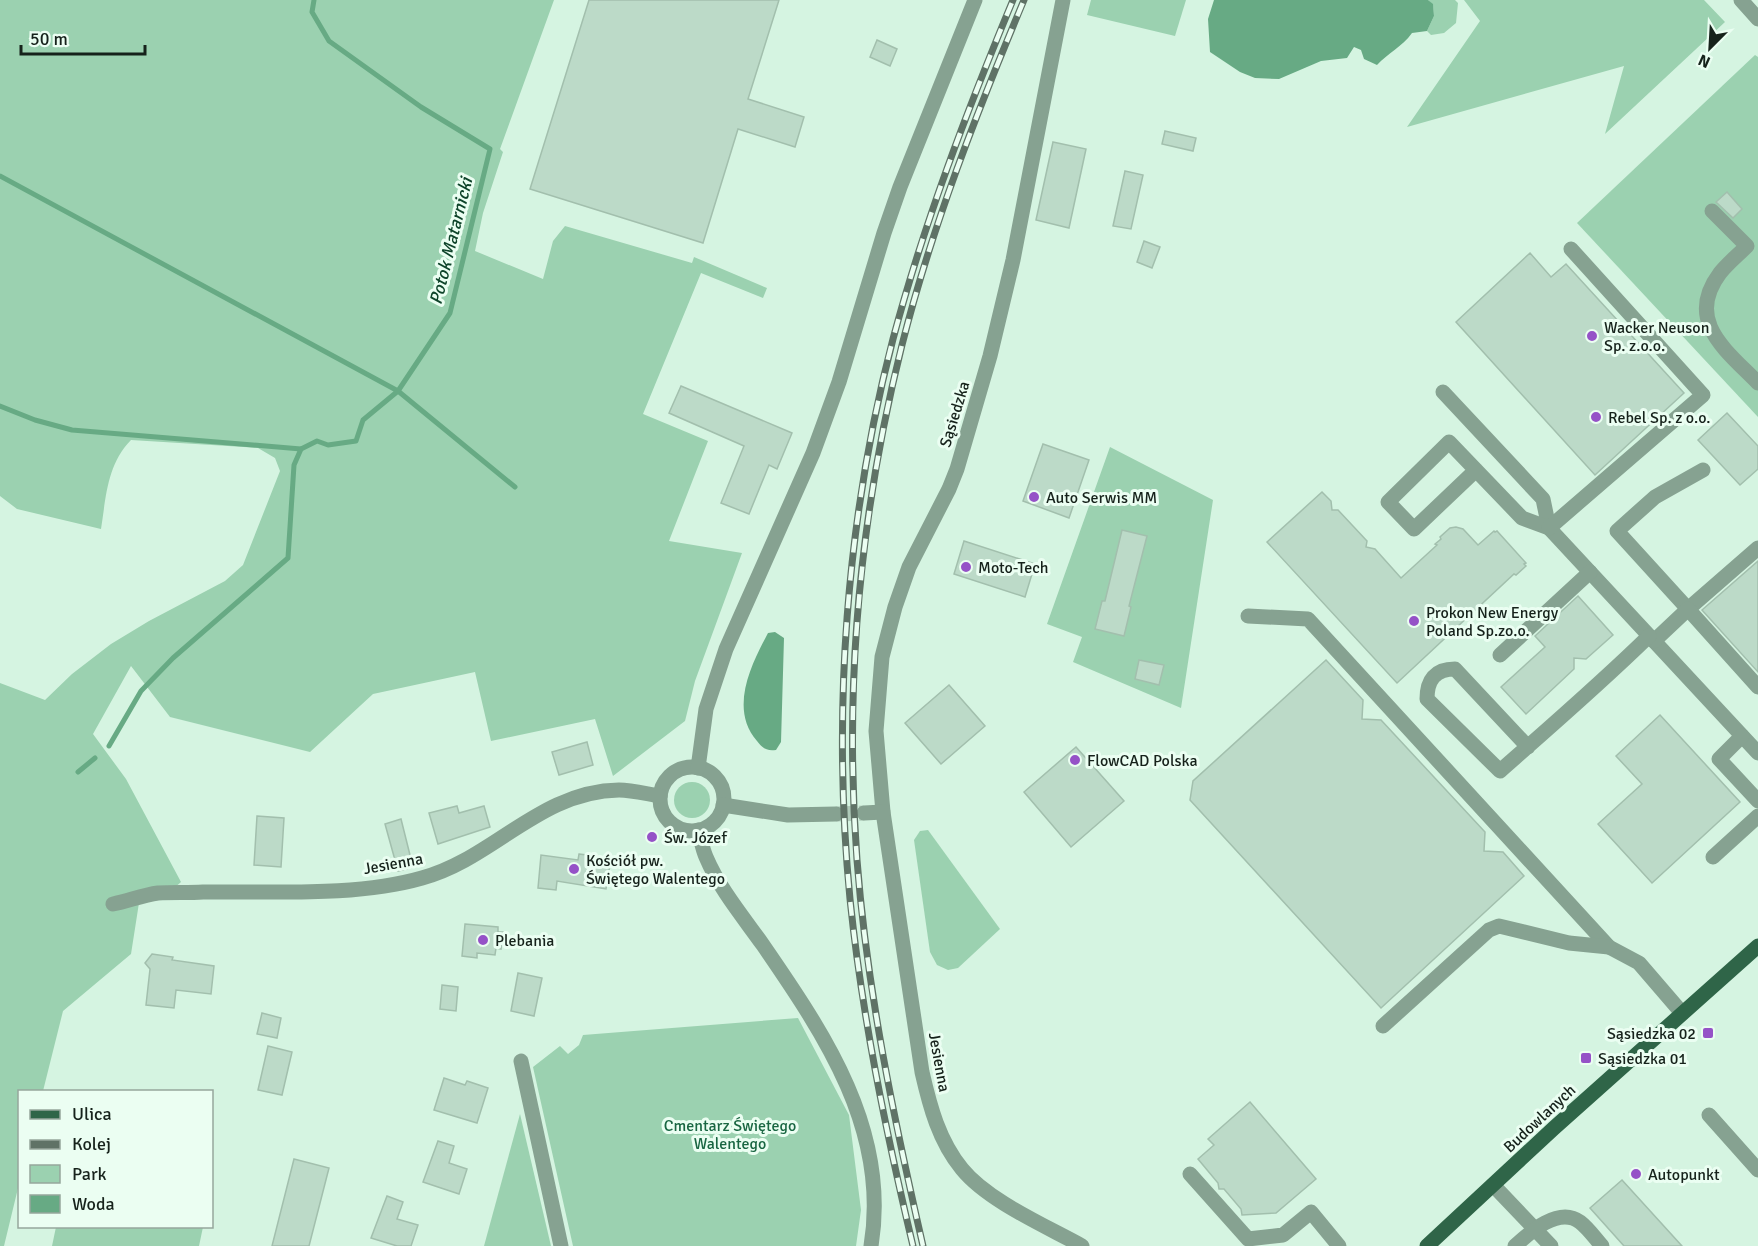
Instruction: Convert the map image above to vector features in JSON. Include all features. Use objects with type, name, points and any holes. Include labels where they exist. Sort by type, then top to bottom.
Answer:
[{"type":"main road","name":"Budowlanych","points":[[1427,1246],[1554,1128],[1758,946]]},
{"type":"street","points":[[698,768],[706,709],[726,648],[813,453],[842,373],[896,199],[975,0]]},
{"type":"street","name":"Sąsiedzka","points":[[883,812],[876,731],[882,657],[895,607],[909,567],[957,469],[990,356],[1013,260],[1063,0]]},
{"type":"street","points":[[1748,2],[1758,19]]},
{"type":"street","points":[[1712,211],[1747,246],[1720,274],[1707,300],[1706,320],[1715,339],[1758,384]]},
{"type":"street","points":[[1549,528],[1703,395],[1571,249]]},
{"type":"street","points":[[1443,392],[1543,499],[1549,528]]},
{"type":"street","points":[[1476,470],[1413,529],[1388,502],[1449,442],[1476,470],[1522,518],[1549,528],[1758,753]]},
{"type":"street","points":[[1703,470],[1655,497],[1617,531],[1758,687]]},
{"type":"street","points":[[1528,747],[1455,669],[1437,673],[1430,680],[1427,699],[1500,771],[1528,747],[1651,639],[1758,548]]},
{"type":"street","points":[[1500,655],[1590,572]]},
{"type":"street","points":[[1248,616],[1308,619],[1609,947],[1639,963],[1682,1013]]},
{"type":"street","points":[[1742,736],[1719,759],[1758,801]]},
{"type":"street","points":[[698,768],[715,777],[720,786],[723,805],[714,821],[698,830],[678,828],[670,823],[660,805],[663,785],[677,771],[698,768]]},
{"type":"street","name":"Jesienna","points":[[113,904],[157,893],[324,891],[421,879],[482,851],[540,813],[563,801],[614,791],[660,795]]},
{"type":"street","points":[[723,805],[788,815],[836,814]]},
{"type":"street","points":[[864,813],[883,812]]},
{"type":"street","name":"Jesienna","points":[[883,812],[922,1072],[938,1129],[962,1170],[980,1186],[1082,1246]]},
{"type":"street","points":[[1713,857],[1758,816]]},
{"type":"street","points":[[698,830],[706,856],[724,889],[804,1005],[828,1044],[853,1099],[862,1122],[871,1168],[874,1225],[871,1246]]},
{"type":"street","points":[[1383,1026],[1489,930],[1498,926],[1569,943],[1609,947]]},
{"type":"street","points":[[521,1061],[561,1246]]},
{"type":"street","points":[[1709,1115],[1758,1170]]},
{"type":"street","points":[[1190,1174],[1248,1239],[1283,1235],[1311,1212],[1339,1246]]},
{"type":"street","points":[[1493,1185],[1551,1246]]},
{"type":"street","points":[[1515,1246],[1534,1228],[1559,1218],[1571,1217],[1580,1222],[1602,1246]]},
{"type":"green space","points":[[0,0],[554,0],[500,149],[503,152],[483,213],[475,251],[543,279],[553,241],[565,226],[692,263],[694,257],[767,288],[763,298],[701,273],[643,414],[708,441],[669,541],[742,553],[695,681],[685,721],[613,776],[595,719],[491,741],[475,672],[373,694],[310,752],[170,717],[131,666],[93,734],[126,779],[181,882],[172,890],[141,890],[131,954],[63,1011],[43,1090],[18,1090],[18,1188],[4,1246],[0,1246],[0,683],[45,700],[72,674],[111,644],[225,581],[243,565],[280,471],[275,458],[258,448],[131,440],[123,449],[112,471],[101,529],[17,509],[0,496]]},
{"type":"green space","points":[[1091,0],[1186,0],[1175,36],[1087,15]]},
{"type":"green space","points":[[1428,0],[1455,0],[1458,3],[1456,23],[1444,33],[1431,35],[1427,31],[1434,16],[1433,5]]},
{"type":"green space","points":[[1464,0],[1704,0],[1725,22],[1605,134],[1624,66],[1407,127],[1480,21]]},
{"type":"green space","points":[[1755,55],[1758,57],[1758,417],[1577,223]]},
{"type":"green space","points":[[1110,447],[1213,500],[1181,708],[1073,662],[1082,637],[1047,624]]},
{"type":"green space","points":[[692,782],[705,787],[710,800],[705,813],[692,818],[679,813],[674,800],[679,787]]},
{"type":"green space","points":[[928,830],[1000,929],[958,968],[948,970],[937,965],[930,952],[914,840],[920,831]]},
{"type":"green space","name":"Cmentarz Świętego Walentego","points":[[798,1018],[849,1115],[861,1210],[856,1246],[573,1246],[533,1067],[560,1046],[568,1054],[579,1045],[583,1035]]},
{"type":"green space","points":[[520,1114],[551,1246],[484,1246]]},
{"type":"green space","points":[[56,1228],[203,1228],[199,1246],[52,1246]]},
{"type":"water","points":[[1214,0],[1428,0],[1433,4],[1434,16],[1427,31],[1412,33],[1377,65],[1364,59],[1361,50],[1354,47],[1347,58],[1321,61],[1279,79],[1255,78],[1240,72],[1210,52],[1208,19]]},
{"type":"water","points":[[775,632],[784,638],[781,742],[776,750],[773,750],[761,746],[749,728],[744,701],[755,659],[768,633]]},
{"type":"building","points":[[589,0],[779,0],[748,99],[804,117],[795,147],[738,129],[703,243],[530,189]]},
{"type":"building","points":[[877,40],[897,49],[890,66],[870,57]]},
{"type":"building","points":[[1165,131],[1196,138],[1193,151],[1162,144]]},
{"type":"building","points":[[1053,142],[1086,149],[1069,228],[1036,220]]},
{"type":"building","points":[[1125,171],[1143,175],[1131,229],[1113,226]]},
{"type":"building","points":[[1727,192],[1742,209],[1733,218],[1716,202]]},
{"type":"building","points":[[1144,241],[1160,247],[1152,268],[1137,262]]},
{"type":"building","points":[[1530,253],[1551,277],[1566,264],[1684,393],[1595,475],[1456,322]]},
{"type":"building","points":[[681,386],[792,433],[777,469],[769,465],[749,514],[721,503],[744,446],[669,413]]},
{"type":"building","points":[[1727,413],[1758,446],[1758,469],[1740,485],[1698,440]]},
{"type":"building","points":[[1043,444],[1089,460],[1069,518],[1023,501]]},
{"type":"building","points":[[1322,492],[1331,501],[1332,510],[1338,510],[1367,541],[1366,547],[1375,549],[1401,578],[1437,545],[1435,544],[1441,539],[1440,537],[1450,528],[1456,527],[1463,529],[1478,545],[1497,531],[1526,563],[1524,564],[1526,566],[1516,575],[1514,574],[1397,683],[1267,542]]},
{"type":"building","points":[[1122,530],[1147,536],[1129,606],[1131,607],[1124,636],[1095,629],[1102,601],[1105,601]]},
{"type":"building","points":[[964,541],[1035,564],[1025,597],[954,574]]},
{"type":"building","points":[[1758,561],[1758,672],[1702,610]]},
{"type":"building","points":[[1578,596],[1613,635],[1586,659],[1574,658],[1574,669],[1526,714],[1501,687],[1545,647],[1535,636]]},
{"type":"building","points":[[1139,660],[1164,665],[1159,685],[1135,679]]},
{"type":"building","points":[[1326,660],[1363,700],[1362,719],[1381,720],[1485,832],[1484,851],[1503,852],[1524,876],[1381,1008],[1190,800],[1193,781]]},
{"type":"building","points":[[949,685],[985,726],[941,764],[905,723]]},
{"type":"building","points":[[1660,715],[1740,802],[1652,883],[1598,824],[1642,784],[1616,756]]},
{"type":"building","points":[[587,742],[593,765],[559,775],[552,752]]},
{"type":"building","points":[[1076,747],[1124,801],[1071,847],[1024,792]]},
{"type":"building","points":[[457,806],[459,813],[484,806],[490,827],[438,844],[429,813]]},
{"type":"building","points":[[257,816],[284,818],[281,867],[254,865]]},
{"type":"building","points":[[401,819],[413,867],[398,871],[385,824]]},
{"type":"building","name":"Kościół pw. Świętego Walentego","points":[[579,854],[611,858],[606,889],[557,881],[556,890],[538,888],[541,855],[578,860]]},
{"type":"building","name":"Plebania","points":[[465,924],[498,927],[498,932],[503,932],[501,949],[496,948],[495,955],[477,953],[477,958],[462,956]]},
{"type":"building","points":[[152,954],[173,957],[172,960],[214,966],[211,994],[176,990],[174,1008],[146,1005],[150,969],[145,963]]},
{"type":"building","points":[[518,973],[542,978],[534,1016],[511,1011]]},
{"type":"building","points":[[442,985],[458,987],[456,1011],[440,1009]]},
{"type":"building","points":[[262,1013],[281,1018],[277,1038],[257,1034]]},
{"type":"building","points":[[268,1046],[292,1052],[282,1095],[258,1090]]},
{"type":"building","points":[[444,1078],[465,1085],[467,1081],[488,1088],[477,1123],[434,1110]]},
{"type":"building","points":[[1250,1102],[1316,1179],[1276,1213],[1242,1215],[1241,1209],[1224,1189],[1219,1189],[1218,1183],[1198,1159],[1214,1145],[1208,1139]]},
{"type":"building","points":[[438,1141],[454,1146],[449,1163],[467,1169],[459,1194],[423,1182]]},
{"type":"building","points":[[294,1159],[329,1168],[309,1246],[272,1246]]},
{"type":"building","points":[[1622,1180],[1682,1246],[1624,1246],[1590,1208]]},
{"type":"building","points":[[387,1196],[403,1202],[397,1219],[418,1225],[411,1246],[397,1246],[371,1238]]},
{"type":"waterway","name":"Potok Matarnicki","points":[[109,746],[141,691],[173,658],[288,558],[294,465],[301,449],[317,441],[328,445],[356,441],[363,420],[398,391],[450,313],[490,149],[421,107],[329,41],[312,12],[314,0]]},
{"type":"waterway","points":[[0,176],[398,391],[515,487]]},
{"type":"waterway","points":[[0,406],[35,420],[72,430],[301,449]]},
{"type":"waterway","name":"Potok Matarnicki","points":[[78,772],[95,758]]},
{"type":"tunnel","points":[[836,814],[864,813]]},
{"type":"railway","points":[[913,1246],[876,1074],[861,987],[850,899],[843,758],[843,688],[847,617],[864,476],[893,339],[918,253],[947,168],[1013,0]]},
{"type":"railway","points":[[923,1246],[883,1054],[867,958],[857,860],[853,795],[853,731],[854,666],[859,601],[875,472],[887,408],[914,301],[941,213],[989,84],[1024,0]]},
{"type":"place","name":"Wacker Neuson Sp. z.o.o.","points":[[1592,336]]},
{"type":"place","name":"Rebel Sp. z o.o.","points":[[1596,417]]},
{"type":"place","name":"Auto Serwis MM","points":[[1034,497]]},
{"type":"place","name":"Moto-Tech","points":[[966,567]]},
{"type":"place","name":"Prokon New Energy Poland Sp.zo.o.","points":[[1414,621]]},
{"type":"place","name":"FlowCAD Polska","points":[[1075,760]]},
{"type":"place","name":"Św. Józef","points":[[652,837]]},
{"type":"place","name":"Kościół pw. Świętego Walentego","points":[[574,869]]},
{"type":"place","name":"Plebania","points":[[483,940]]},
{"type":"place","name":"Sąsiedzka 02","points":[[1708,1033]]},
{"type":"place","name":"Sąsiedzka 01","points":[[1586,1058]]},
{"type":"place","name":"Autopunkt","points":[[1636,1174]]}]
